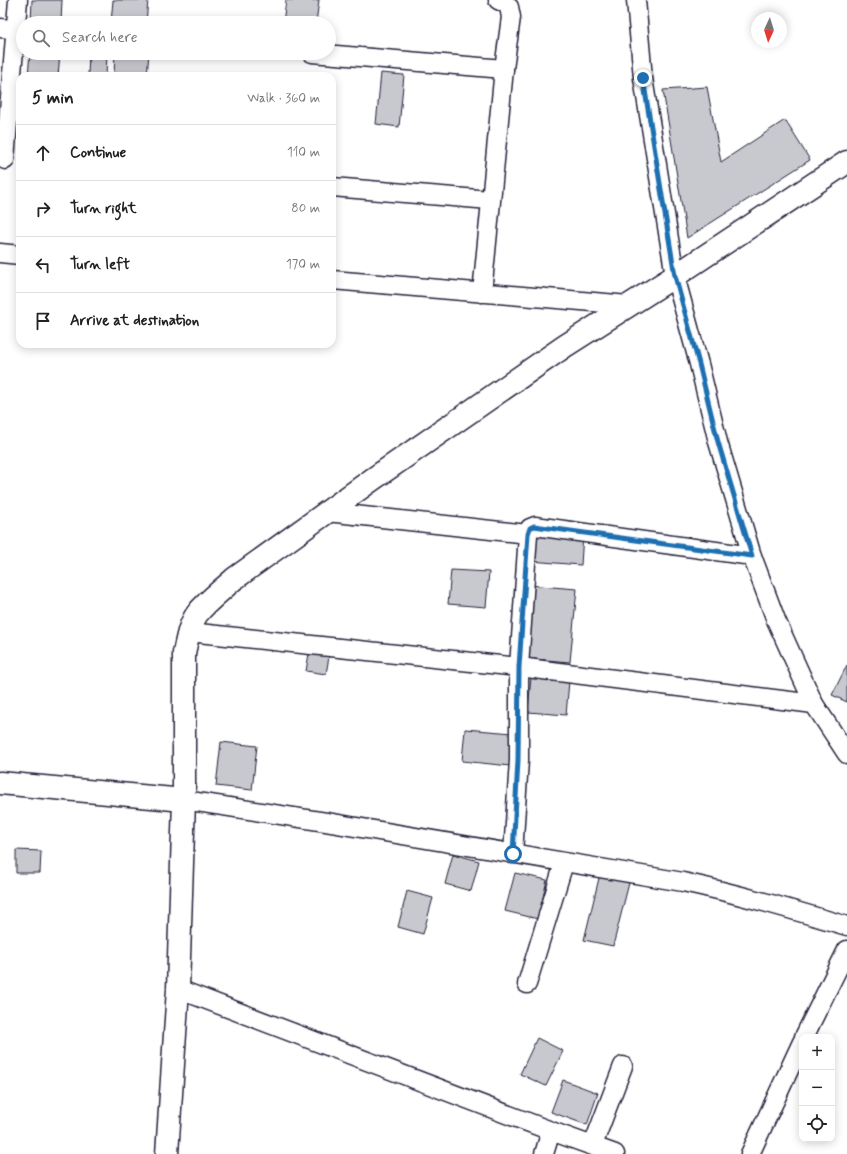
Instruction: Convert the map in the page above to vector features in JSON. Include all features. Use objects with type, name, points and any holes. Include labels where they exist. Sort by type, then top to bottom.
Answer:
[{"type":"street","points":[[8,160],[13,29],[18,0]]},
{"type":"street","points":[[482,293],[490,200],[511,17],[509,7],[505,3],[498,0]]},
{"type":"street","points":[[636,0],[643,78],[675,276],[718,442],[752,556],[776,620],[814,704],[846,752]]},
{"type":"street","points":[[336,55],[504,68]]},
{"type":"street","points":[[167,1154],[178,989],[184,800],[184,653],[189,632],[197,614],[213,597],[234,579],[327,512],[552,355],[675,276],[847,162]]},
{"type":"street","points":[[336,187],[490,200]]},
{"type":"street","points":[[0,253],[16,254]]},
{"type":"street","points":[[336,280],[629,305]]},
{"type":"street","points":[[327,512],[528,534]]},
{"type":"street","points":[[513,854],[518,760],[519,667],[528,534],[530,528],[534,526],[752,556]]},
{"type":"street","points":[[189,632],[519,667],[814,704]]},
{"type":"street","points":[[0,783],[184,800],[326,822],[683,882],[775,904],[847,926]]},
{"type":"street","points":[[527,984],[564,863]]},
{"type":"street","points":[[805,1034],[847,950]]},
{"type":"street","points":[[178,989],[615,1154]]},
{"type":"street","points":[[750,1154],[799,1048]]},
{"type":"street","points":[[593,1145],[624,1066]]},
{"type":"street","points":[[544,1154],[551,1131]]},
{"type":"building","points":[[32,0],[62,0],[61,16],[31,16]]},
{"type":"building","points":[[113,0],[148,0],[147,16],[112,16]]},
{"type":"building","points":[[286,0],[319,0],[317,16],[284,16]]},
{"type":"building","points":[[29,60],[59,60],[58,72],[28,72]]},
{"type":"building","points":[[89,60],[107,60],[106,72],[88,72]]},
{"type":"building","points":[[115,60],[148,60],[147,72],[114,72]]},
{"type":"building","points":[[381,73],[404,75],[399,127],[376,124]]},
{"type":"building","points":[[707,87],[721,162],[785,120],[810,160],[687,238],[663,90]]},
{"type":"building","points":[[532,531],[583,534],[581,565],[530,561]]},
{"type":"building","points":[[451,570],[489,572],[486,607],[448,604]]},
{"type":"building","points":[[528,585],[577,589],[570,662],[522,658]]},
{"type":"building","points":[[310,648],[330,651],[326,674],[306,671]]},
{"type":"building","points":[[847,665],[847,702],[832,695]]},
{"type":"building","points":[[531,677],[569,681],[566,715],[528,712]]},
{"type":"building","points":[[465,729],[513,733],[510,766],[462,761]]},
{"type":"building","points":[[221,742],[257,746],[252,790],[216,786]]},
{"type":"building","points":[[16,850],[41,851],[40,873],[16,873]]},
{"type":"building","points":[[453,854],[479,861],[471,891],[445,884]]},
{"type":"building","points":[[515,873],[547,880],[538,919],[505,911]]},
{"type":"building","points":[[600,874],[629,883],[613,946],[584,940]]},
{"type":"building","points":[[407,891],[433,898],[423,934],[398,927]]},
{"type":"building","points":[[537,1038],[563,1051],[546,1086],[520,1074]]},
{"type":"building","points":[[563,1080],[598,1093],[587,1125],[551,1112]]},
{"type":"route","points":[[513,854],[518,760],[519,667],[528,534],[530,528],[534,526],[752,556],[718,442],[675,276],[643,78]]}]
